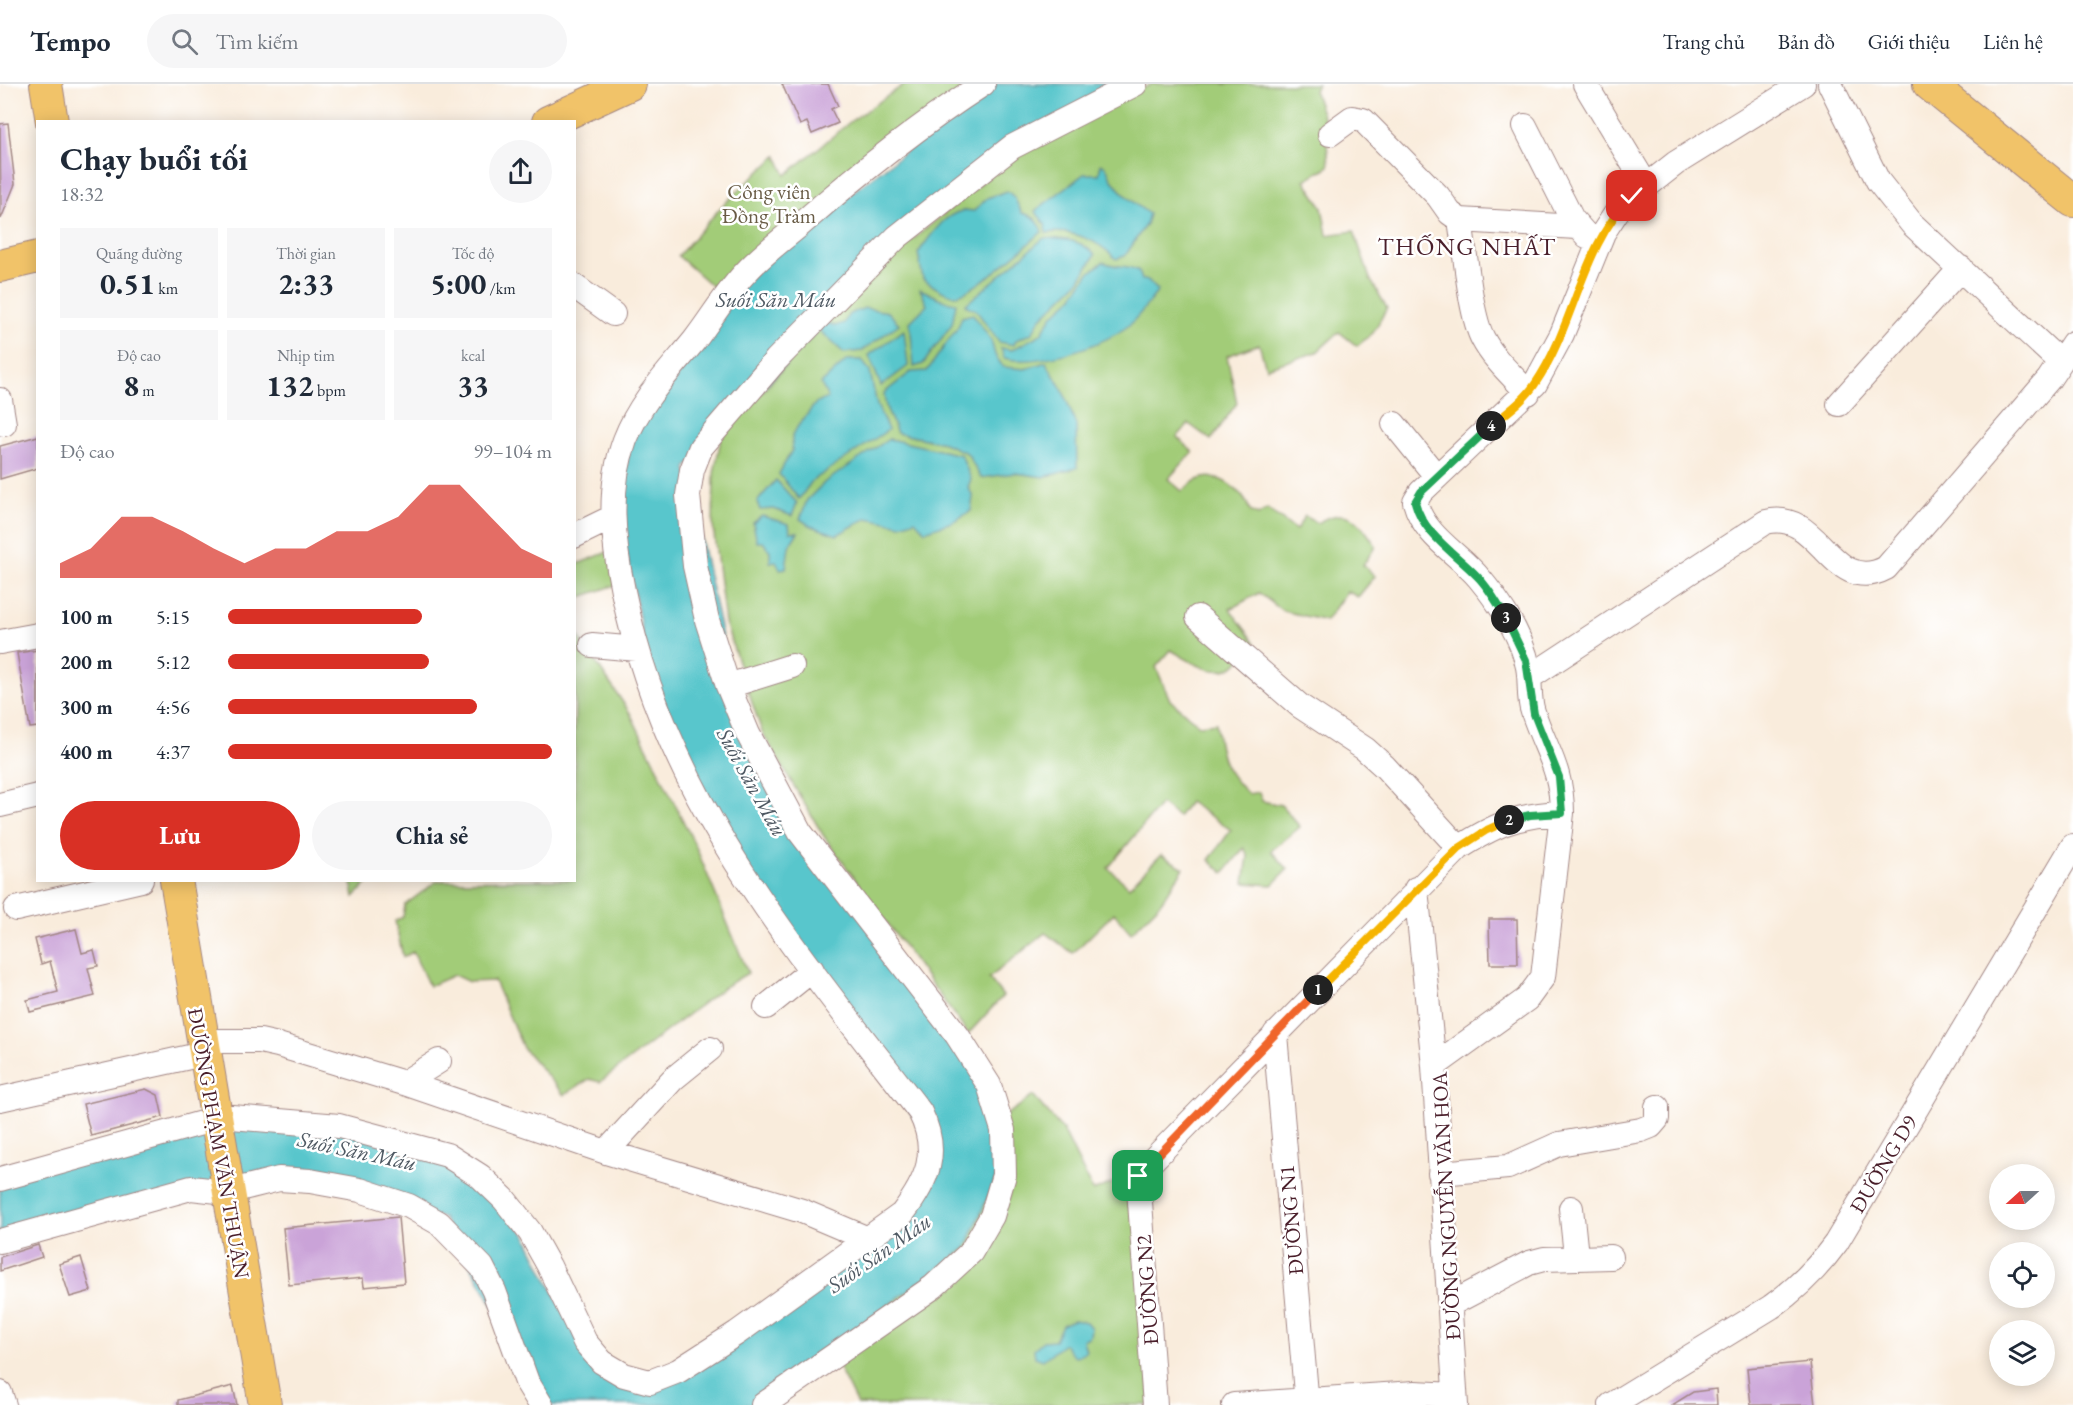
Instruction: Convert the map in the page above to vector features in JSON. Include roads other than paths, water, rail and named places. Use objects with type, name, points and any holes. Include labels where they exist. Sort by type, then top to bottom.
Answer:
[{"type":"main road","points":[[46,84],[52,120]]},
{"type":"main road","points":[[552,120],[630,84]]},
{"type":"main road","points":[[1929,84],[2073,201]]},
{"type":"main road","points":[[0,266],[36,257]]},
{"type":"main road","name":"ĐƯỜNG PHẠM VĂN THUẬN","points":[[176,882],[202,1047],[265,1405]]},
{"type":"street","points":[[0,1179],[216,1119],[263,1118],[339,1125],[447,1155],[480,1176],[504,1199],[530,1232],[585,1342],[596,1355],[624,1375],[650,1382],[678,1371],[737,1333],[902,1214],[920,1190],[931,1152],[930,1131],[920,1112],[773,920],[721,841],[683,772],[665,732],[637,649],[617,564],[613,518],[618,466],[625,441],[637,414],[654,388],[746,271],[900,141],[982,84]]},
{"type":"street","points":[[763,1405],[933,1287],[971,1252],[992,1216],[1004,1175],[1003,1130],[989,1085],[957,1035],[800,832],[766,773],[728,686],[707,620],[691,530],[692,470],[701,447],[799,333],[897,237],[1012,147],[1135,84]]},
{"type":"street","points":[[1585,84],[1646,185]]},
{"type":"street","name":"ĐƯỜNG NGUYỄN VĂN HOA","points":[[1456,1400],[1434,1065],[1527,999],[1543,977],[1562,813],[1559,777],[1534,714],[1530,677],[1523,651],[1494,599],[1479,578],[1430,531],[1418,515],[1415,502],[1475,439],[1528,393],[1562,334],[1597,246],[1620,207],[1646,185],[1803,84]]},
{"type":"street","points":[[1530,677],[1766,522],[1782,520],[1798,525],[1854,573],[1870,575],[1886,568],[2049,379],[2066,352],[1961,268],[1912,224],[1878,181],[1830,84]]},
{"type":"street","points":[[1330,134],[1352,118],[1363,120],[1438,196],[1450,213],[1460,220],[1577,227]]},
{"type":"street","points":[[1525,126],[1577,227],[1597,246]]},
{"type":"street","points":[[1460,220],[1469,284],[1481,334],[1492,353],[1528,393]]},
{"type":"street","points":[[1839,404],[1961,268]]},
{"type":"street","points":[[576,287],[613,314]]},
{"type":"street","points":[[0,400],[4,424]]},
{"type":"street","points":[[1394,424],[1437,477]]},
{"type":"street","points":[[576,535],[613,518]]},
{"type":"street","points":[[1197,617],[1300,706],[1365,749],[1385,766],[1459,848]]},
{"type":"street","points":[[0,642],[36,635]]},
{"type":"street","points":[[592,645],[637,649]]},
{"type":"street","points":[[728,686],[792,666]]},
{"type":"street","points":[[0,805],[36,796]]},
{"type":"street","points":[[1275,1034],[1459,848],[1487,830],[1509,820],[1530,815],[1562,813]]},
{"type":"street","name":"ĐƯỜNG D9","points":[[1611,1405],[1771,1307],[1795,1290],[1816,1270],[1836,1243],[2073,846]]},
{"type":"street","points":[[16,909],[132,882]]},
{"type":"street","points":[[1416,889],[1434,1065]]},
{"type":"street","points":[[766,1007],[812,970]]},
{"type":"street","name":"ĐƯỜNG N2","points":[[1155,1405],[1138,1176],[1275,1034]]},
{"type":"street","name":"ĐƯỜNG N1","points":[[1275,1034],[1307,1403]]},
{"type":"street","points":[[0,1099],[202,1047],[269,1043],[404,1083],[606,1152],[802,1211],[868,1239]]},
{"type":"street","points":[[606,1152],[673,1079],[710,1049]]},
{"type":"street","points":[[404,1083],[439,1061]]},
{"type":"street","points":[[1440,1173],[1508,1167],[1559,1143],[1641,1130],[1651,1126],[1657,1119],[1657,1107]]},
{"type":"street","points":[[0,1241],[191,1188],[227,1192],[279,1179],[310,1180],[360,1190],[409,1206],[439,1223],[482,1267],[494,1291],[527,1382],[541,1405]]},
{"type":"street","points":[[1571,1208],[1576,1256]]},
{"type":"street","points":[[1451,1304],[1529,1263],[1576,1256],[1611,1257]]},
{"type":"street","points":[[0,1393],[4,1405]]},
{"type":"street","points":[[1234,1405],[1307,1403],[1415,1393],[1456,1400]]},
{"type":"water","name":"Suối Săn Máu","points":[[995,84],[1121,84],[982,160],[686,468],[744,740],[983,1087],[997,1130],[998,1173],[966,1248],[752,1405],[550,1405],[443,1218],[310,1175],[0,1236],[0,1183],[202,1125],[339,1132],[445,1161],[477,1181],[525,1234],[580,1346],[650,1389],[907,1218],[937,1153],[726,837],[650,673],[619,515],[630,443],[750,276],[808,226]]},
{"type":"water","points":[[1101,164],[1107,169],[1120,190],[1149,214],[1146,224],[1125,256],[1116,259],[1101,246],[1084,237],[1065,233],[1046,233],[1045,224],[1035,211],[1084,174],[1099,174]]},
{"type":"water","points":[[1007,191],[1014,197],[1022,213],[1033,217],[1038,222],[1042,232],[999,268],[963,293],[956,295],[947,293],[923,279],[918,253],[935,230],[948,217],[964,211],[974,211],[987,198]]},
{"type":"water","points":[[1044,238],[1078,243],[1095,255],[1079,281],[1040,319],[1032,333],[1016,340],[1014,345],[999,342],[976,310],[965,305]]},
{"type":"water","points":[[1103,262],[1139,271],[1142,280],[1148,280],[1158,291],[1133,321],[1112,336],[1066,354],[1032,360],[1004,358],[1001,348],[1012,350],[1041,334],[1052,316],[1071,299],[1088,274]]},
{"type":"water","points":[[920,289],[945,301],[956,303],[952,324],[923,364],[914,367],[910,322],[927,305]]},
{"type":"water","points":[[865,308],[888,312],[899,324],[862,351],[844,353],[819,330],[822,321],[835,326],[844,323],[849,314]]},
{"type":"water","points":[[973,314],[991,340],[995,355],[1003,367],[1025,369],[1046,362],[1063,391],[1076,425],[1077,468],[1044,477],[1015,473],[981,478],[967,453],[944,443],[897,433],[886,407],[884,393],[911,372],[927,371],[958,327],[962,317]]},
{"type":"water","points":[[904,330],[908,366],[881,386],[869,355]]},
{"type":"water","points":[[847,360],[862,360],[870,372],[877,405],[888,430],[812,481],[799,499],[779,474],[792,450],[792,437],[798,426],[816,403],[828,398],[821,384]]},
{"type":"water","points":[[889,439],[961,455],[971,479],[968,487],[973,497],[971,511],[952,522],[925,531],[915,520],[901,525],[867,518],[837,535],[811,526],[800,519],[807,500],[825,482]]},
{"type":"water","points":[[776,480],[797,503],[792,516],[774,509],[760,510],[757,502]]},
{"type":"water","points":[[762,516],[789,524],[790,532],[798,532],[789,546],[786,568],[780,569],[776,561],[770,562],[770,551],[763,542],[757,542],[753,523]]},
{"type":"water","points":[[1074,1320],[1086,1322],[1091,1328],[1090,1336],[1083,1340],[1086,1351],[1083,1354],[1073,1355],[1064,1344],[1043,1360],[1035,1357],[1034,1349],[1043,1341],[1055,1340],[1062,1325]]},
{"type":"district","name":"THỐNG NHẤT","points":[[1467,246]]},
{"type":"park label","name":"Công viên Đồng Tràm","points":[[769,203]]}]
